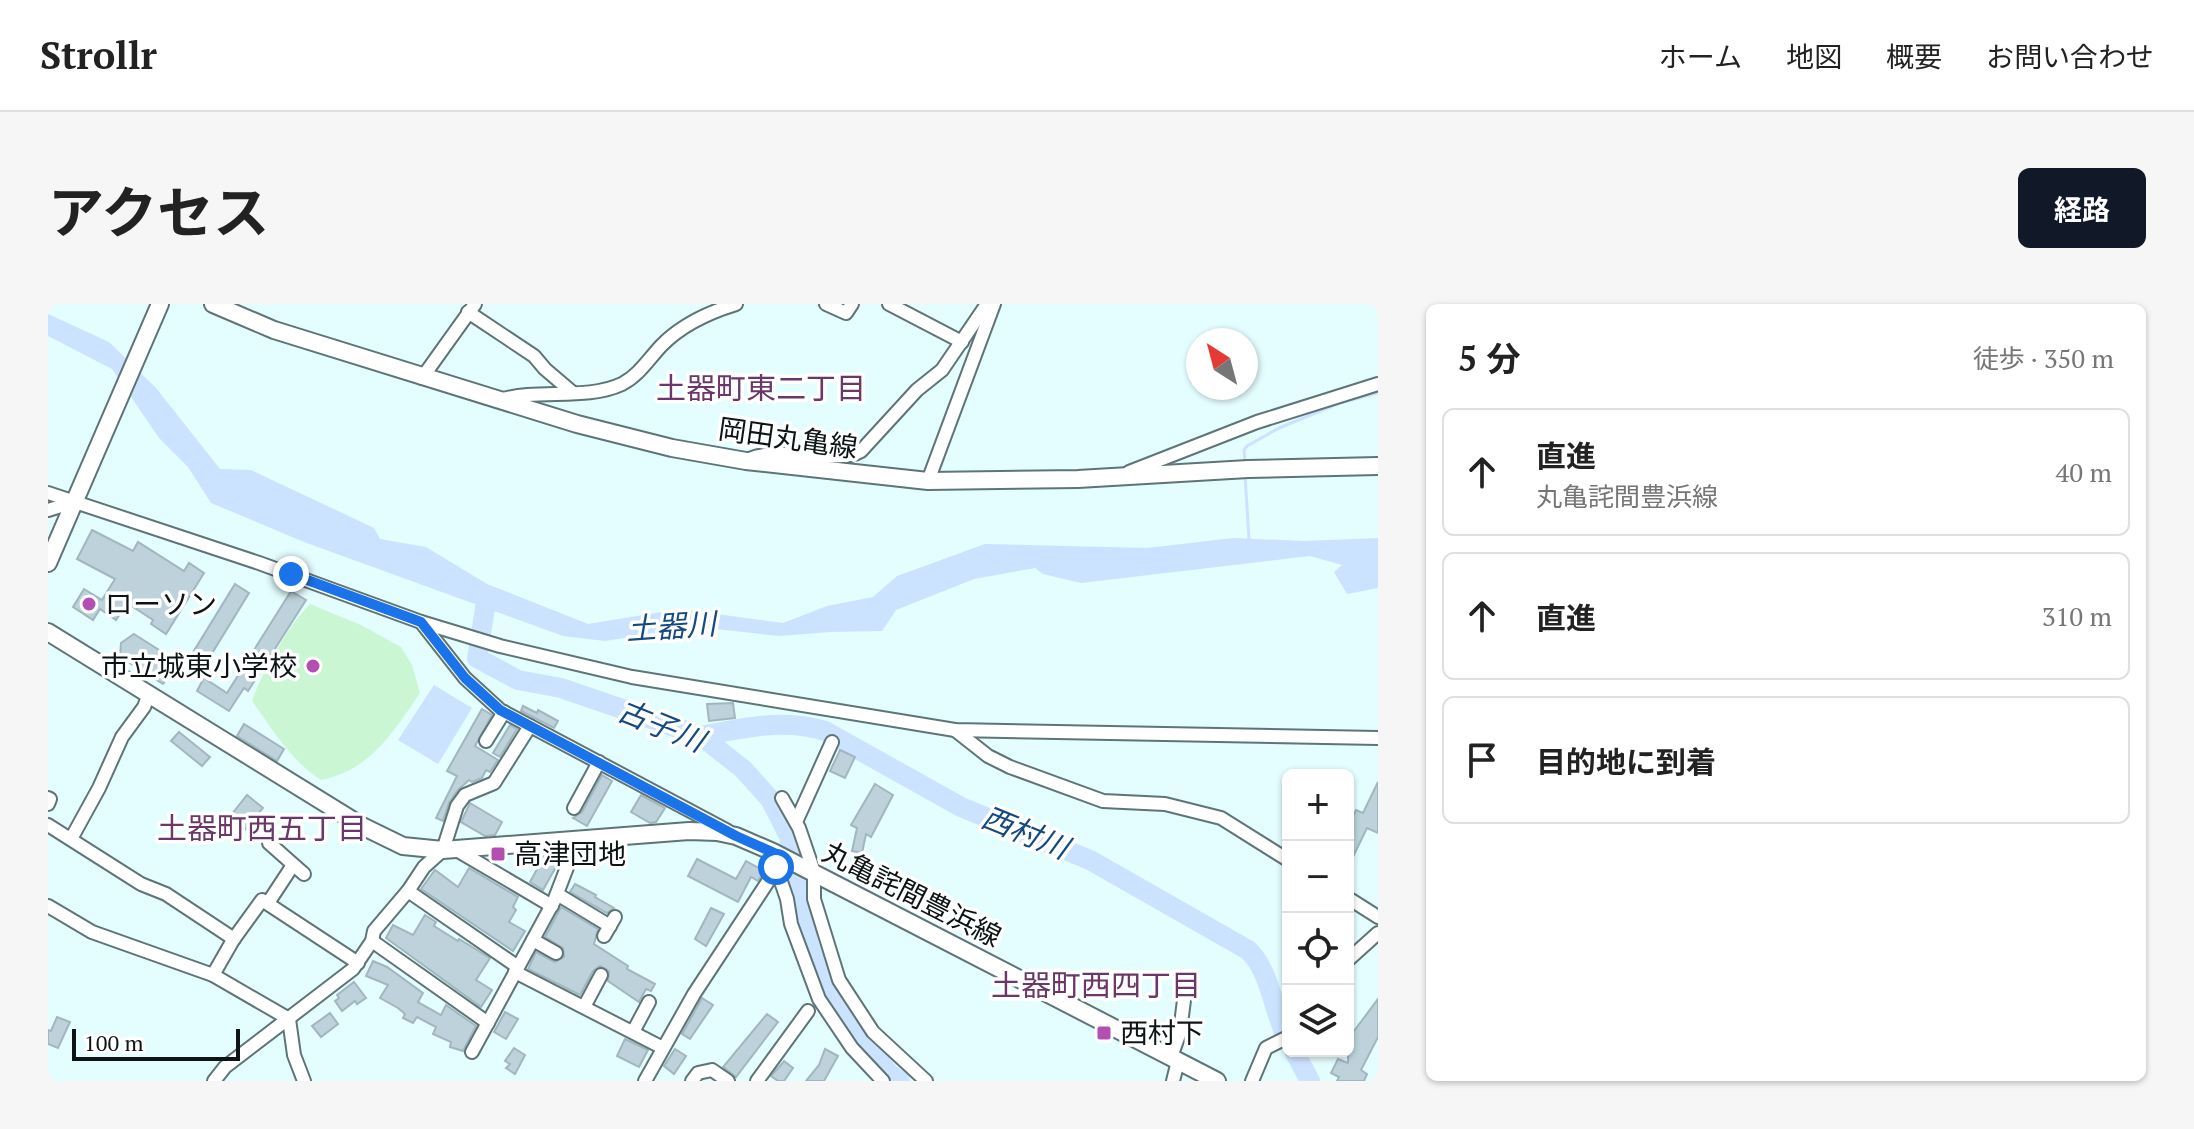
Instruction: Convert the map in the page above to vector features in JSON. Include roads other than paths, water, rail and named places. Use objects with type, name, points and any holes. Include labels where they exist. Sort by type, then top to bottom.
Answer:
[{"type":"main road","points":[[48,563],[160,304]]},
{"type":"main road","name":"岡田丸亀線","points":[[213,304],[233,308],[274,330],[498,401],[623,437],[746,461],[928,481],[1078,479],[1378,466]]},
{"type":"main road","name":"丸亀詫間豊浜線","points":[[48,632],[378,836],[403,846],[449,849],[689,831],[736,836],[778,862],[811,871],[1217,1081]]},
{"type":"street","points":[[498,401],[521,394],[572,392],[621,384],[635,375],[663,344],[682,330],[736,304]]},
{"type":"street","points":[[826,304],[846,313],[852,304]]},
{"type":"street","points":[[889,304],[962,342]]},
{"type":"street","points":[[746,461],[758,455],[803,453],[852,456],[861,451],[917,390],[942,370],[987,304]]},
{"type":"street","points":[[928,481],[994,304]]},
{"type":"street","points":[[422,378],[472,308],[534,356],[572,392]]},
{"type":"street","points":[[1121,475],[1257,422],[1378,384]]},
{"type":"street","points":[[48,493],[77,495],[421,622],[500,646],[632,677],[955,730],[1378,738]]},
{"type":"street","points":[[48,510],[77,495]]},
{"type":"street","points":[[421,622],[465,678],[504,712],[736,836]]},
{"type":"street","points":[[71,839],[122,737],[144,707],[149,694]]},
{"type":"street","points":[[486,741],[504,712]]},
{"type":"street","points":[[214,1081],[225,1067],[358,963],[372,941],[374,931],[424,867],[449,849],[457,806],[465,795],[494,783],[530,726]]},
{"type":"street","points":[[955,730],[988,756],[1010,767],[1103,801],[1165,804],[1221,818],[1282,856]]},
{"type":"street","points":[[796,822],[832,742]]},
{"type":"street","points":[[574,808],[599,762]]},
{"type":"street","points":[[782,798],[796,822],[811,871],[814,899],[839,980],[873,1032],[926,1081]]},
{"type":"street","points":[[48,825],[141,884],[166,894],[234,939]]},
{"type":"street","points":[[472,1052],[555,900],[578,839]]},
{"type":"street","points":[[269,843],[304,874]]},
{"type":"street","points":[[449,849],[610,926]]},
{"type":"street","points":[[648,1080],[694,994],[778,862]]},
{"type":"street","points":[[778,862],[791,924],[819,999],[852,1048],[883,1081]]},
{"type":"street","points":[[268,903],[293,865]]},
{"type":"street","points":[[408,891],[517,970],[663,1048]]},
{"type":"street","points":[[213,975],[262,900],[358,963]]},
{"type":"street","points":[[1354,902],[1378,917]]},
{"type":"street","points":[[48,906],[92,932],[213,975],[289,1019]]},
{"type":"street","points":[[1354,955],[1378,933]]},
{"type":"street","points":[[533,940],[556,953]]},
{"type":"street","points":[[372,941],[488,1023]]},
{"type":"street","points":[[584,1007],[601,975]]},
{"type":"street","points":[[1173,1081],[1184,1000]]},
{"type":"street","points":[[633,1032],[649,1002]]},
{"type":"street","points":[[757,1081],[808,1011]]},
{"type":"street","points":[[289,1019],[294,1055],[304,1081]]},
{"type":"street","points":[[1252,1081],[1266,1048],[1282,1040]]},
{"type":"street","points":[[692,1081],[698,1073],[712,1070],[728,1081]]},
{"type":"water","name":"土器川","points":[[48,314],[109,342],[156,388],[220,469],[251,470],[374,528],[380,539],[426,547],[487,584],[588,624],[680,609],[783,623],[827,606],[873,597],[897,576],[985,544],[1147,548],[1233,538],[1303,541],[1378,538],[1378,588],[1347,594],[1334,572],[1342,565],[1310,556],[1081,583],[1043,574],[1035,568],[974,579],[896,610],[882,631],[779,636],[697,627],[605,641],[563,636],[304,542],[211,503],[188,467],[159,438],[112,369],[48,336]]},
{"type":"water","points":[[434,685],[472,708],[438,764],[398,740]]},
{"type":"waterway","points":[[1245,463],[1244,450],[1247,446],[1279,428],[1340,403],[1378,393]]},
{"type":"waterway","points":[[1245,475],[1249,539]]},
{"type":"waterway","name":"古子川","points":[[487,596],[477,658],[518,680],[561,688],[701,736],[743,769],[770,799],[789,836],[809,946],[825,987],[855,1031],[889,1073],[900,1081]]},
{"type":"waterway","name":"西村川","points":[[701,736],[779,725],[825,731],[961,807],[1090,860],[1248,950],[1262,969],[1282,1026]]},
{"type":"waterway","name":"西村川","points":[[1297,1057],[1310,1081]]},
{"type":"place","name":"ローソン","points":[[89,604]]},
{"type":"place","name":"市立城東小学校","points":[[313,666]]},
{"type":"place","name":"高津団地","points":[[498,854]]},
{"type":"place","name":"西村下","points":[[1104,1033]]},
{"type":"district","name":"土器町東二丁目","points":[[761,389]]},
{"type":"district","name":"土器町西五丁目","points":[[262,829]]},
{"type":"district","name":"土器町西四丁目","points":[[1096,986]]}]
